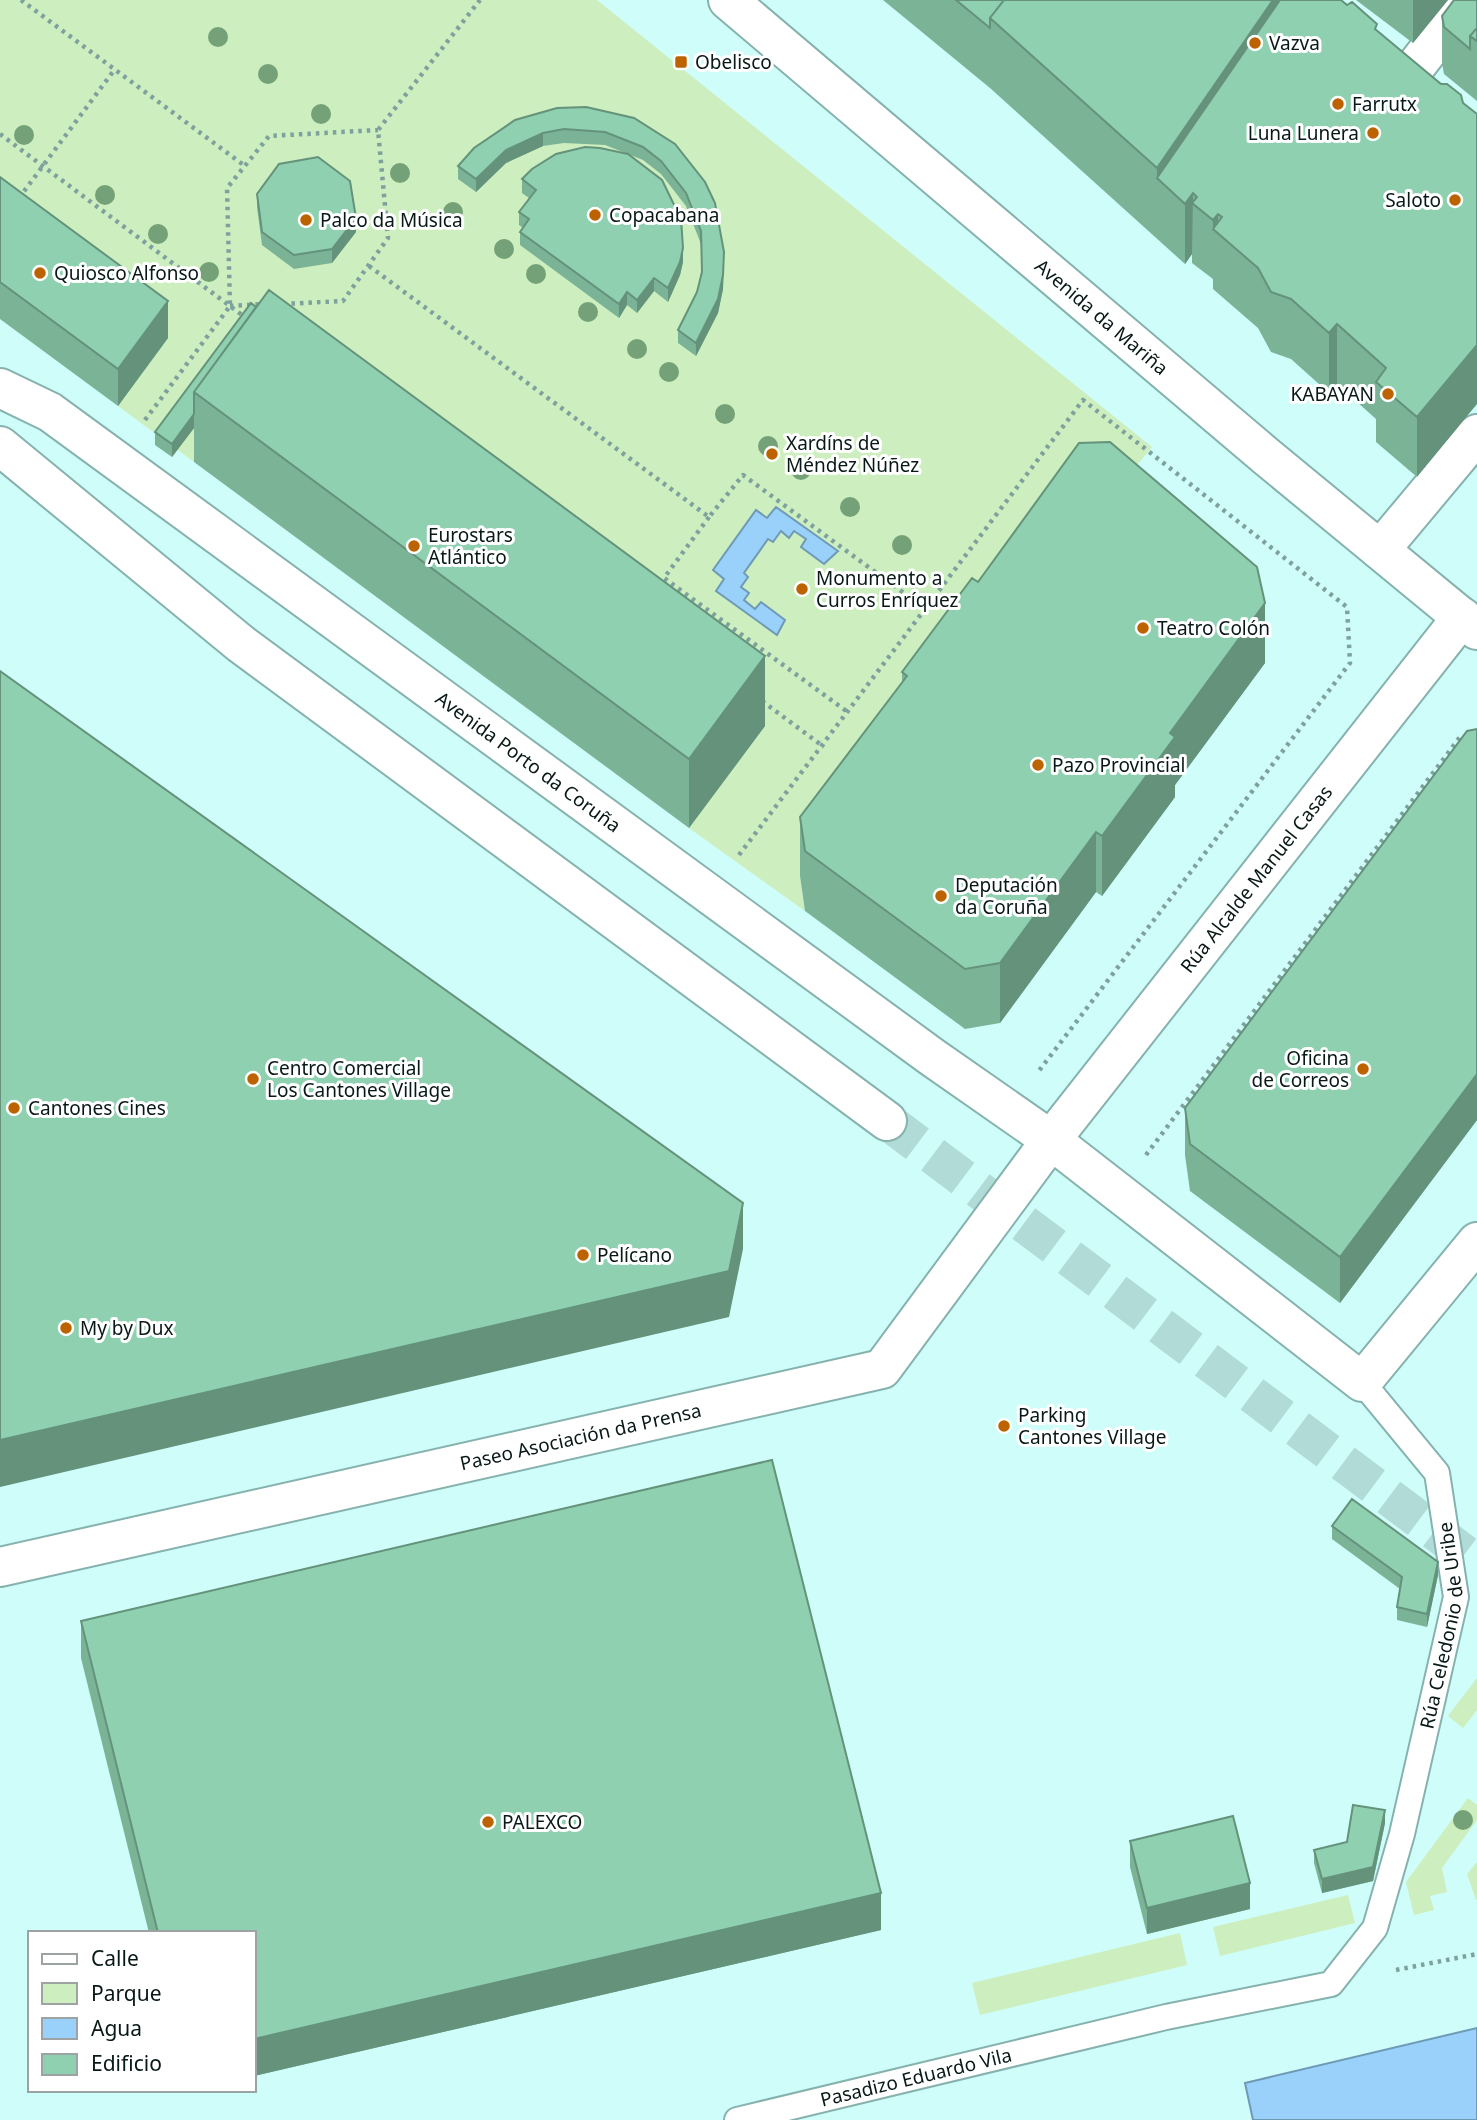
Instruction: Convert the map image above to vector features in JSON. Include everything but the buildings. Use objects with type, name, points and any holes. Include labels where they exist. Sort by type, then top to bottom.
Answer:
[{"type":"street","name":"Avenida da Mariña","points":[[728,0],[1469,624]]},
{"type":"street","points":[[1406,79],[1467,0]]},
{"type":"street","points":[[1375,55],[1436,106]]},
{"type":"street","name":"Avenida Porto da Coruña","points":[[0,388],[50,412],[921,1049],[1051,1140]]},
{"type":"street","points":[[1380,550],[1477,434]]},
{"type":"street","points":[[0,446],[241,644],[887,1121]]},
{"type":"street","name":"Rúa Alcalde Manuel Casas","points":[[1051,1140],[1469,624]]},
{"type":"street","name":"Rúa Celedonio de Uribe","points":[[1051,1140],[1362,1382]]},
{"type":"street","name":"Paseo Asociación da Prensa","points":[[0,1567],[883,1369],[1051,1140]]},
{"type":"street","points":[[1362,1382],[1477,1242]]},
{"type":"lane","name":"Rúa Celedonio de Uribe","points":[[1331,1984],[1376,1927],[1402,1834],[1456,1597],[1437,1473],[1362,1382]]},
{"type":"lane","name":"Pasadizo Eduardo Vila","points":[[737,2120],[1052,2043],[1228,2003],[1331,1984]]},
{"type":"path","points":[[21,0],[245,166]]},
{"type":"path","points":[[281,304],[343,301],[388,238],[378,130],[480,0]]},
{"type":"path","points":[[13,207],[115,69]]},
{"type":"path","points":[[142,424],[230,306],[227,188],[269,136],[378,130]]},
{"type":"path","points":[[0,134],[253,322]]},
{"type":"path","points":[[369,266],[709,517]]},
{"type":"path","points":[[230,306],[268,304]]},
{"type":"path","points":[[733,862],[824,747],[1083,400],[1346,607],[1350,663],[1031,1082]]},
{"type":"path","points":[[849,713],[664,578],[709,517],[743,475],[927,610]]},
{"type":"path","points":[[757,697],[824,747]]},
{"type":"path","points":[[1144,1157],[1460,737],[1477,744]]},
{"type":"path","points":[[1331,1984],[1477,1954]]},
{"type":"green space","name":"Xardíns de Méndez Núñez","points":[[0,0],[597,0],[1152,447],[800,876],[805,911],[689,828],[764,726],[269,360],[194,462],[118,406],[168,338],[0,214]]},
{"type":"green space","points":[[1477,1678],[1477,1710],[1463,1728],[1448,1716]]},
{"type":"green space","points":[[1468,1798],[1477,1805],[1477,1820],[1442,1868],[1447,1892],[1430,1896],[1434,1910],[1414,1915],[1406,1882]]},
{"type":"green space","points":[[1477,1862],[1477,1900],[1476,1900],[1467,1874]]},
{"type":"green space","points":[[1348,1895],[1355,1923],[1220,1956],[1213,1927]]},
{"type":"green space","points":[[1180,1933],[1187,1965],[980,2015],[972,1983]]},
{"type":"water","points":[[776,507],[838,551],[824,564],[801,547],[806,539],[794,531],[789,538],[781,531],[773,542],[768,539],[744,573],[748,577],[741,587],[749,593],[744,600],[755,609],[761,602],[785,620],[777,635],[716,591],[724,579],[713,570],[756,510],[767,518]]},
{"type":"water","points":[[1477,2028],[1477,2120],[1253,2120],[1245,2083]]},
{"type":"tunnel","points":[[887,1121],[1477,1563]]},
{"type":"place","name":"Vazva","points":[[1255,43]]},
{"type":"place","name":"Obelisco","points":[[681,62]]},
{"type":"place","name":"Farrutx","points":[[1338,104]]},
{"type":"place","name":"Luna Lunera","points":[[1373,133]]},
{"type":"place","name":"Saloto","points":[[1455,200]]},
{"type":"place","name":"Copacabana","points":[[595,215]]},
{"type":"place","name":"Palco da Música","points":[[306,220]]},
{"type":"place","name":"Quiosco Alfonso","points":[[40,273]]},
{"type":"place","name":"KABAYAN","points":[[1388,394]]},
{"type":"place","name":"Xardíns de Méndez Núñez","points":[[772,454]]},
{"type":"place","name":"Eurostars Atlántico","points":[[414,546]]},
{"type":"place","name":"Monumento a Curros Enríquez","points":[[802,589]]},
{"type":"place","name":"Teatro Colón","points":[[1143,628]]},
{"type":"place","name":"Pazo Provincial","points":[[1038,765]]},
{"type":"place","name":"Deputación da Coruña","points":[[941,896]]},
{"type":"place","name":"Oficina de Correos","points":[[1363,1069]]},
{"type":"place","name":"Centro Comercial Los Cantones Village","points":[[253,1079]]},
{"type":"place","name":"Cantones Cines","points":[[14,1108]]},
{"type":"place","name":"Pelícano","points":[[583,1255]]},
{"type":"place","name":"My by Dux","points":[[66,1328]]},
{"type":"place","name":"Parking Cantones Village","points":[[1004,1426]]},
{"type":"place","name":"PALEXCO","points":[[488,1822]]}]
